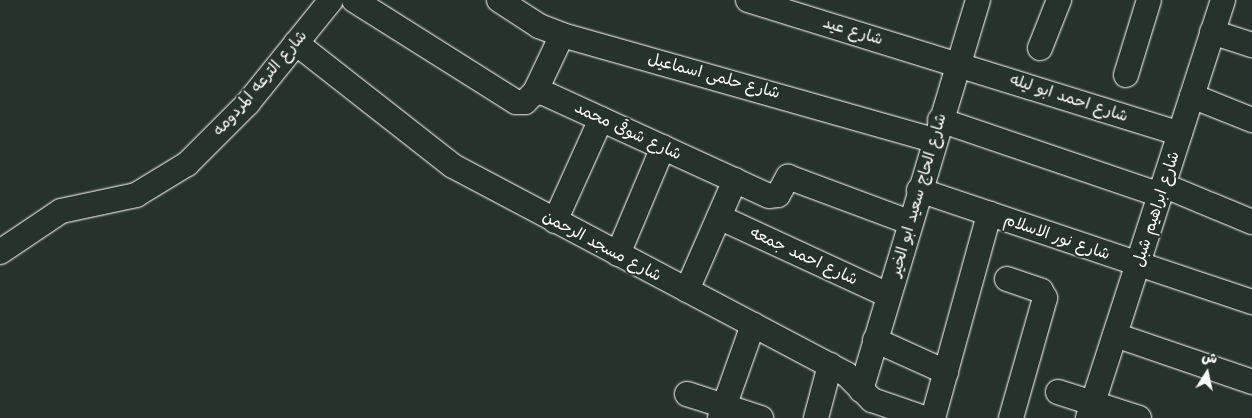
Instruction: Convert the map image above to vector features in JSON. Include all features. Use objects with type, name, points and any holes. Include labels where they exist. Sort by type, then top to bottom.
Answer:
[{"type":"street","name":"شارع الترعه المردومه","points":[[0,252],[61,211],[136,195],[164,181],[187,164],[248,103],[331,0]]},
{"type":"street","points":[[354,0],[516,102],[525,102],[536,92],[562,35]]},
{"type":"street","name":"شارع حلمى اسماعيل","points":[[499,0],[539,26],[562,35],[937,130],[1162,190],[1252,222]]},
{"type":"street","name":"شارع عيد","points":[[748,0],[958,63]]},
{"type":"street","name":"شارع الحاج سعيد ابو الخير","points":[[873,404],[875,340],[937,130],[978,0]]},
{"type":"street","points":[[1040,48],[1059,0]]},
{"type":"street","points":[[1126,75],[1149,0]]},
{"type":"street","name":"شارع ابراهيم شبل","points":[[1090,411],[1223,0]]},
{"type":"street","points":[[1212,32],[1252,45]]},
{"type":"street","name":"شارع مسجد الرحمن","points":[[296,43],[453,166],[830,365],[854,379],[873,404],[924,418]]},
{"type":"street","name":"شارع احمد ابو ليله","points":[[958,63],[1180,134]]},
{"type":"street","name":"شارع شوقى محمد","points":[[536,92],[601,119],[773,197],[788,177],[910,222]]},
{"type":"street","points":[[1192,96],[1252,120]]},
{"type":"street","points":[[555,221],[601,119]]},
{"type":"street","points":[[618,254],[663,147]]},
{"type":"street","points":[[687,290],[735,180]]},
{"type":"street","name":"شارع نور الاسلام","points":[[919,190],[1252,302]]},
{"type":"street","points":[[933,418],[989,214]]},
{"type":"street","name":"شارع احمد جمعه","points":[[719,217],[888,295]]},
{"type":"street","points":[[1007,279],[1042,291],[1045,298],[1011,418]]},
{"type":"street","points":[[722,412],[753,325]]},
{"type":"street","points":[[1115,335],[1252,382]]},
{"type":"street","points":[[875,340],[946,372]]},
{"type":"street","points":[[816,418],[830,365]]},
{"type":"street","points":[[1058,392],[1090,411],[1139,418]]},
{"type":"street","points":[[687,394],[722,412],[761,418]]}]
